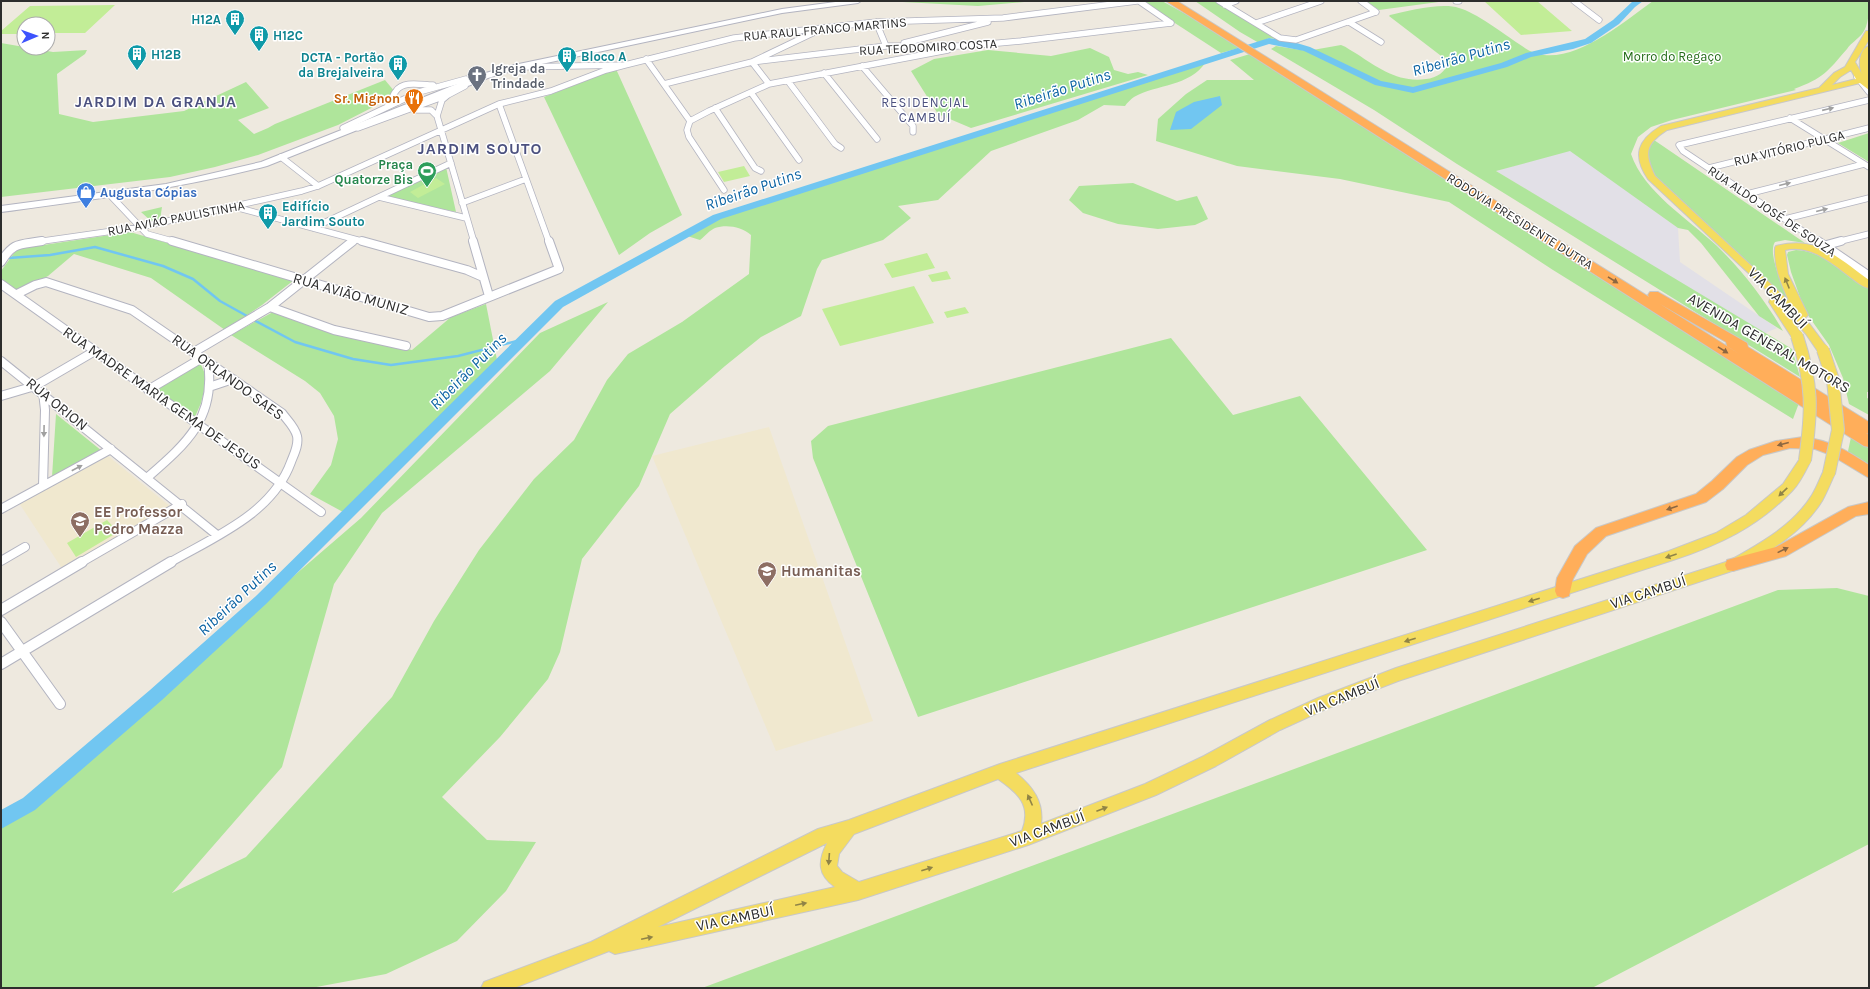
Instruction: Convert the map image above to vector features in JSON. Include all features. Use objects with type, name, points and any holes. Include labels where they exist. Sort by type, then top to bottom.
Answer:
[{"type":"highway","name":"RODOVIA PRESIDENTE DUTRA","points":[[1172,1],[1236,37],[1270,54],[1869,429]]},
{"type":"highway","name":"RODOVIA PRESIDENTE DUTRA","points":[[1184,1],[1202,12],[1259,56],[1869,443]]},
{"type":"highway","points":[[1189,1],[1202,12]]},
{"type":"highway","name":"AVENIDA GENERAL MOTORS","points":[[1653,294],[1869,420]]},
{"type":"highway","points":[[1563,590],[1565,578],[1581,550],[1602,532],[1701,498],[1714,490],[1743,460],[1769,448],[1790,442],[1810,442],[1837,451],[1869,472]]},
{"type":"highway","points":[[1733,565],[1780,552],[1853,511],[1869,508]]},
{"type":"main road","points":[[454,86],[466,79],[508,64],[807,1]]},
{"type":"main road","points":[[1,204],[190,178],[261,160],[346,129],[454,86],[517,67],[549,59],[782,11],[858,1]]},
{"type":"main road","points":[[1822,90],[1834,78],[1848,68],[1869,33]]},
{"type":"main road","points":[[1862,78],[1863,61],[1869,48]]},
{"type":"main road","points":[[1851,62],[1869,87]]},
{"type":"main road","points":[[1834,78],[1862,78]]},
{"type":"main road","name":"VIA CAMBUÍ","points":[[595,949],[858,891],[1028,837],[1150,790],[1210,761],[1275,726],[1330,700],[1396,675],[1620,600],[1733,565],[1772,543],[1800,520],[1817,498],[1829,473],[1838,430],[1833,380],[1823,350],[1810,331],[1776,293],[1651,177],[1642,154],[1643,148],[1649,138],[1664,128],[1834,88],[1862,78]]},
{"type":"main road","points":[[1834,88],[1854,89],[1869,94]]},
{"type":"main road","points":[[1,209],[190,183],[227,175],[281,157],[346,129]]},
{"type":"main road","points":[[1810,331],[1785,282],[1779,254],[1780,248],[1788,244],[1800,244],[1812,248],[1869,278]]},
{"type":"main road","name":"VIA CAMBUÍ","points":[[490,988],[595,949],[818,837],[849,828],[1000,771],[1673,555],[1721,537],[1751,519],[1776,499],[1788,487],[1805,460],[1810,419],[1808,372],[1797,336],[1791,325],[1745,264]]},
{"type":"main road","points":[[1000,771],[1024,789],[1031,800],[1035,812],[1034,825],[1028,837]]},
{"type":"main road","points":[[849,828],[834,844],[828,855],[828,866],[833,876],[842,884],[858,891]]},
{"type":"street","name":"RUA RAUL FRANCO MARTINS","points":[[517,67],[558,65],[625,65],[734,38],[876,22],[1003,18],[1138,1]]},
{"type":"street","name":"RUA TEODOMIRO COSTA","points":[[664,84],[752,62],[886,46],[966,46],[1021,41],[1171,23],[1138,1]]},
{"type":"street","points":[[1219,1],[1285,40],[1296,40],[1376,12],[1361,1]]},
{"type":"street","points":[[1225,4],[1236,1]]},
{"type":"street","points":[[1256,23],[1321,1]]},
{"type":"street","points":[[1574,1],[1599,20]]},
{"type":"street","points":[[876,22],[886,46],[918,40],[1003,18]]},
{"type":"street","points":[[1349,22],[1381,42]]},
{"type":"street","points":[[769,84],[752,62],[827,27]]},
{"type":"street","points":[[918,40],[920,44],[929,46]]},
{"type":"street","points":[[724,190],[688,137],[686,130],[690,121],[715,108],[752,94],[769,84],[966,46]]},
{"type":"street","points":[[549,59],[545,61],[544,64],[558,65]]},
{"type":"street","points":[[646,59],[690,121]]},
{"type":"street","name":"RUA AVIÃO PAULISTINHA","points":[[1,262],[9,249],[18,245],[142,227],[252,203],[318,186],[499,104],[551,91],[606,70],[625,65]]},
{"type":"street","points":[[862,66],[913,126],[914,132]]},
{"type":"street","points":[[824,73],[877,139]]},
{"type":"street","points":[[1862,78],[1869,94]]},
{"type":"street","points":[[788,81],[835,144],[841,148]]},
{"type":"street","points":[[454,86],[411,84],[401,86],[398,88],[392,100],[389,112],[431,110],[434,111],[437,116],[489,296]]},
{"type":"street","points":[[437,116],[442,100],[448,95],[454,86]]},
{"type":"street","points":[[752,94],[799,160]]},
{"type":"street","points":[[407,110],[448,95]]},
{"type":"street","points":[[1790,118],[1869,100]]},
{"type":"street","points":[[462,203],[526,179],[499,104]]},
{"type":"street","points":[[715,108],[755,168],[761,171]]},
{"type":"street","points":[[1790,118],[1866,165]]},
{"type":"street","name":"RUA ALDO JOSÉ DE SOUZA","points":[[1790,118],[1679,145],[1680,149],[1869,278]]},
{"type":"street","name":"RUA VITÓRIO PULGA","points":[[1709,168],[1869,128]]},
{"type":"street","points":[[281,157],[318,186]]},
{"type":"street","points":[[314,228],[451,163]]},
{"type":"street","points":[[1747,194],[1866,165]]},
{"type":"street","name":"RUA AVIÃO MUNIZ","points":[[110,195],[147,234],[434,318],[559,269],[526,179]]},
{"type":"street","points":[[379,197],[466,218]]},
{"type":"street","points":[[1784,219],[1869,198]]},
{"type":"street","points":[[252,203],[251,209],[256,214]]},
{"type":"street","points":[[234,207],[468,270],[483,277]]},
{"type":"street","points":[[1824,246],[1869,234]]},
{"type":"street","points":[[194,352],[270,307],[355,240]]},
{"type":"street","points":[[468,270],[479,264]]},
{"type":"street","name":"RUA ORLANDO SAES","points":[[1,664],[254,513],[274,495],[282,484],[298,445],[297,435],[293,427],[282,413],[132,310],[57,285],[41,282],[17,294]]},
{"type":"street","name":"RUA MADRE MARIA GEMA DE JESUS","points":[[1,284],[321,512]]},
{"type":"street","points":[[270,307],[334,330],[406,346]]},
{"type":"street","points":[[1,396],[36,386],[95,351]]},
{"type":"street","points":[[148,390],[205,360],[212,386],[207,408],[198,424],[184,443],[148,477]]},
{"type":"street","name":"RUA ORION","points":[[1,361],[60,405],[111,450],[182,504],[217,535]]},
{"type":"street","points":[[212,386],[233,378]]},
{"type":"street","points":[[43,392],[45,410],[43,486]]},
{"type":"street","points":[[45,410],[60,405]]},
{"type":"street","points":[[1,509],[111,450]]},
{"type":"street","points":[[1,610],[182,504]]},
{"type":"street","points":[[1,561],[25,547]]},
{"type":"street","points":[[1,622],[60,704]]},
{"type":"shaded area","points":[[1570,150],[1678,228],[1680,262],[1777,328],[1763,334],[1496,171]]},
{"type":"shaded area","name":"Humanitas","points":[[769,427],[873,721],[776,751],[652,456]]},
{"type":"shaded area","name":"EE Professor Pedro Mazza","points":[[108,456],[171,507],[63,570],[19,503]]},
{"type":"green space","points":[[884,1],[1035,1],[978,6]]},
{"type":"green space","points":[[1141,1],[1162,1],[1200,22],[1239,48],[1221,53]]},
{"type":"green space","points":[[1195,1],[1214,1],[1277,39],[1269,38],[1259,43],[1240,32]]},
{"type":"green space","points":[[1366,1],[1446,1],[1379,10]]},
{"type":"green space","points":[[1484,1],[1537,1],[1572,31],[1521,35]]},
{"type":"green space","name":"Morro do Regaço","points":[[1653,1],[1869,1],[1869,13],[1862,34],[1819,78],[1794,89],[1796,90],[1672,120],[1651,127],[1638,137],[1631,154],[1637,168],[1656,192],[1716,245],[1744,275],[1769,308],[1783,331],[1759,316],[1701,243],[1688,230],[1678,228],[1570,151],[1496,171],[1792,349],[1800,377],[1457,164],[1374,110],[1271,49],[1276,46],[1307,51],[1341,45],[1381,69],[1398,77],[1416,80],[1426,79],[1440,74],[1449,62],[1389,16],[1390,15],[1415,9],[1452,6],[1466,10],[1498,29],[1530,51],[1544,55],[1558,55],[1573,51],[1602,37]]},
{"type":"green space","points":[[115,5],[85,33],[56,33],[56,16],[18,16],[30,6]]},
{"type":"green space","points":[[16,18],[16,34],[1,34],[1,31]]},
{"type":"green space","points":[[1,43],[16,46],[16,56],[56,56],[56,52],[87,50],[85,54],[57,74],[59,114],[93,122],[184,111],[246,82],[269,108],[238,120],[254,134],[275,124],[385,80],[395,92],[389,103],[385,101],[338,125],[258,155],[215,167],[170,177],[1,197]]},
{"type":"green space","points":[[1090,48],[1109,57],[1114,70],[1128,74],[1138,72],[1148,75],[971,128],[938,114],[911,71],[934,59],[988,50],[1051,56]]},
{"type":"green space","points":[[1250,54],[1542,242],[1799,403],[1793,419],[1553,270],[1449,202],[1340,179],[1237,166],[1156,141],[1158,119],[1186,94],[1207,80],[1254,80],[1230,60]]},
{"type":"green space","points":[[1206,62],[1199,70],[1182,81],[1143,93],[1133,98],[1125,106],[1104,105],[1078,120],[991,151],[938,200],[898,206],[911,218],[883,240],[822,260],[817,269],[801,316],[761,337],[670,414],[639,486],[582,559],[560,652],[548,679],[500,737],[442,797],[487,840],[536,842],[506,891],[457,941],[386,974],[311,988],[1,988],[1,820],[29,804],[361,518],[540,333],[608,302],[550,371],[382,513],[334,584],[282,767],[172,893],[246,857],[392,697],[434,621],[479,550],[534,479],[574,440],[607,380],[628,354],[682,322],[749,274],[751,235],[747,232],[739,228],[724,226],[713,229],[700,240],[684,235],[717,217]]},
{"type":"green space","points":[[616,69],[682,215],[650,233],[619,255],[544,97]]},
{"type":"green space","points":[[1869,133],[1869,162],[1838,143]]},
{"type":"green space","points":[[1654,140],[1805,243],[1785,240],[1775,242],[1773,247],[1777,271],[1789,301],[1654,177],[1649,166],[1647,147]]},
{"type":"green space","points":[[744,166],[750,176],[724,182],[718,172]]},
{"type":"green space","points":[[446,167],[456,212],[384,196]]},
{"type":"green space","name":"Praça Quatorze Bis","points":[[436,178],[445,184],[418,198],[410,192]]},
{"type":"green space","points":[[1133,183],[1177,201],[1197,196],[1208,219],[1195,225],[1158,229],[1118,224],[1083,213],[1069,200],[1079,186]]},
{"type":"green space","points":[[162,207],[160,220],[151,221],[141,212]]},
{"type":"green space","points":[[130,232],[294,280],[262,305],[225,330],[151,278],[74,254],[48,276],[17,292],[1,282],[1,271],[17,249]]},
{"type":"green space","points":[[1796,250],[1816,254],[1834,264],[1869,289],[1869,392],[1867,392],[1867,398],[1869,399],[1869,415],[1849,404],[1843,378],[1829,345],[1805,311],[1791,272],[1787,255],[1788,252]]},
{"type":"green space","points":[[927,253],[935,268],[892,278],[884,264]]},
{"type":"green space","points":[[947,271],[951,279],[932,282],[928,275]]},
{"type":"green space","points":[[914,286],[934,323],[840,346],[822,309]]},
{"type":"green space","points":[[486,304],[497,360],[343,512],[310,494],[331,465],[338,439],[334,416],[320,393],[305,381],[231,335],[273,312],[334,334],[412,350],[451,317]]},
{"type":"green space","points":[[965,307],[969,313],[947,318],[944,312]]},
{"type":"green space","points":[[1171,338],[1233,415],[1300,396],[1427,550],[918,717],[813,458],[811,441],[828,426]]},
{"type":"green space","points":[[200,362],[207,379],[201,403],[194,419],[155,390]]},
{"type":"green space","points":[[56,414],[102,451],[52,477]]},
{"type":"green space","points":[[1851,437],[1869,448],[1869,470],[1847,456]]},
{"type":"green space","points":[[107,520],[118,532],[76,557],[67,543]]},
{"type":"green space","points":[[1837,588],[1869,596],[1869,844],[1592,988],[702,988],[1778,590]]},
{"type":"water","points":[[1220,96],[1222,105],[1191,129],[1170,130],[1176,112],[1194,102]]},
{"type":"waterway","name":"Ribeirão Putins","points":[[1,820],[29,804],[156,695],[261,600],[559,304],[717,217],[1269,41],[1290,44],[1307,49],[1378,83],[1413,90],[1504,65],[1529,55],[1573,46],[1588,41],[1616,22],[1632,5],[1639,1]]},
{"type":"waterway","points":[[9,258],[50,255],[95,247],[163,266],[193,279],[220,301],[247,316]]},
{"type":"waterway","points":[[254,320],[295,342],[353,359],[391,365],[458,356],[525,339]]},
{"type":"place","name":"H12A","points":[[235,36]]},
{"type":"place","name":"H12C","points":[[259,52]]},
{"type":"place","name":"H12B","points":[[137,71]]},
{"type":"place","name":"Bloco A","points":[[567,73]]},
{"type":"place","name":"DCTA - Portão da Brejalveira","points":[[398,81]]},
{"type":"place","name":"Igreja da Trindade","points":[[477,92]]},
{"type":"place","name":"Sr. Mignon","points":[[414,115]]},
{"type":"place","name":"Praça Quatorze Bis","points":[[427,188]]},
{"type":"place","name":"Augusta Cópias","points":[[86,209]]},
{"type":"place","name":"Edifício Jardim Souto","points":[[268,230]]},
{"type":"place","name":"EE Professor Pedro Mazza","points":[[80,538]]},
{"type":"place","name":"Humanitas","points":[[767,588]]},
{"type":"district","name":"JARDIM DA GRANJA","points":[[156,101]]},
{"type":"district","name":"RESIDENCIAL CAMBUÍ","points":[[925,110]]},
{"type":"district","name":"JARDIM SOUTO","points":[[480,148]]}]
